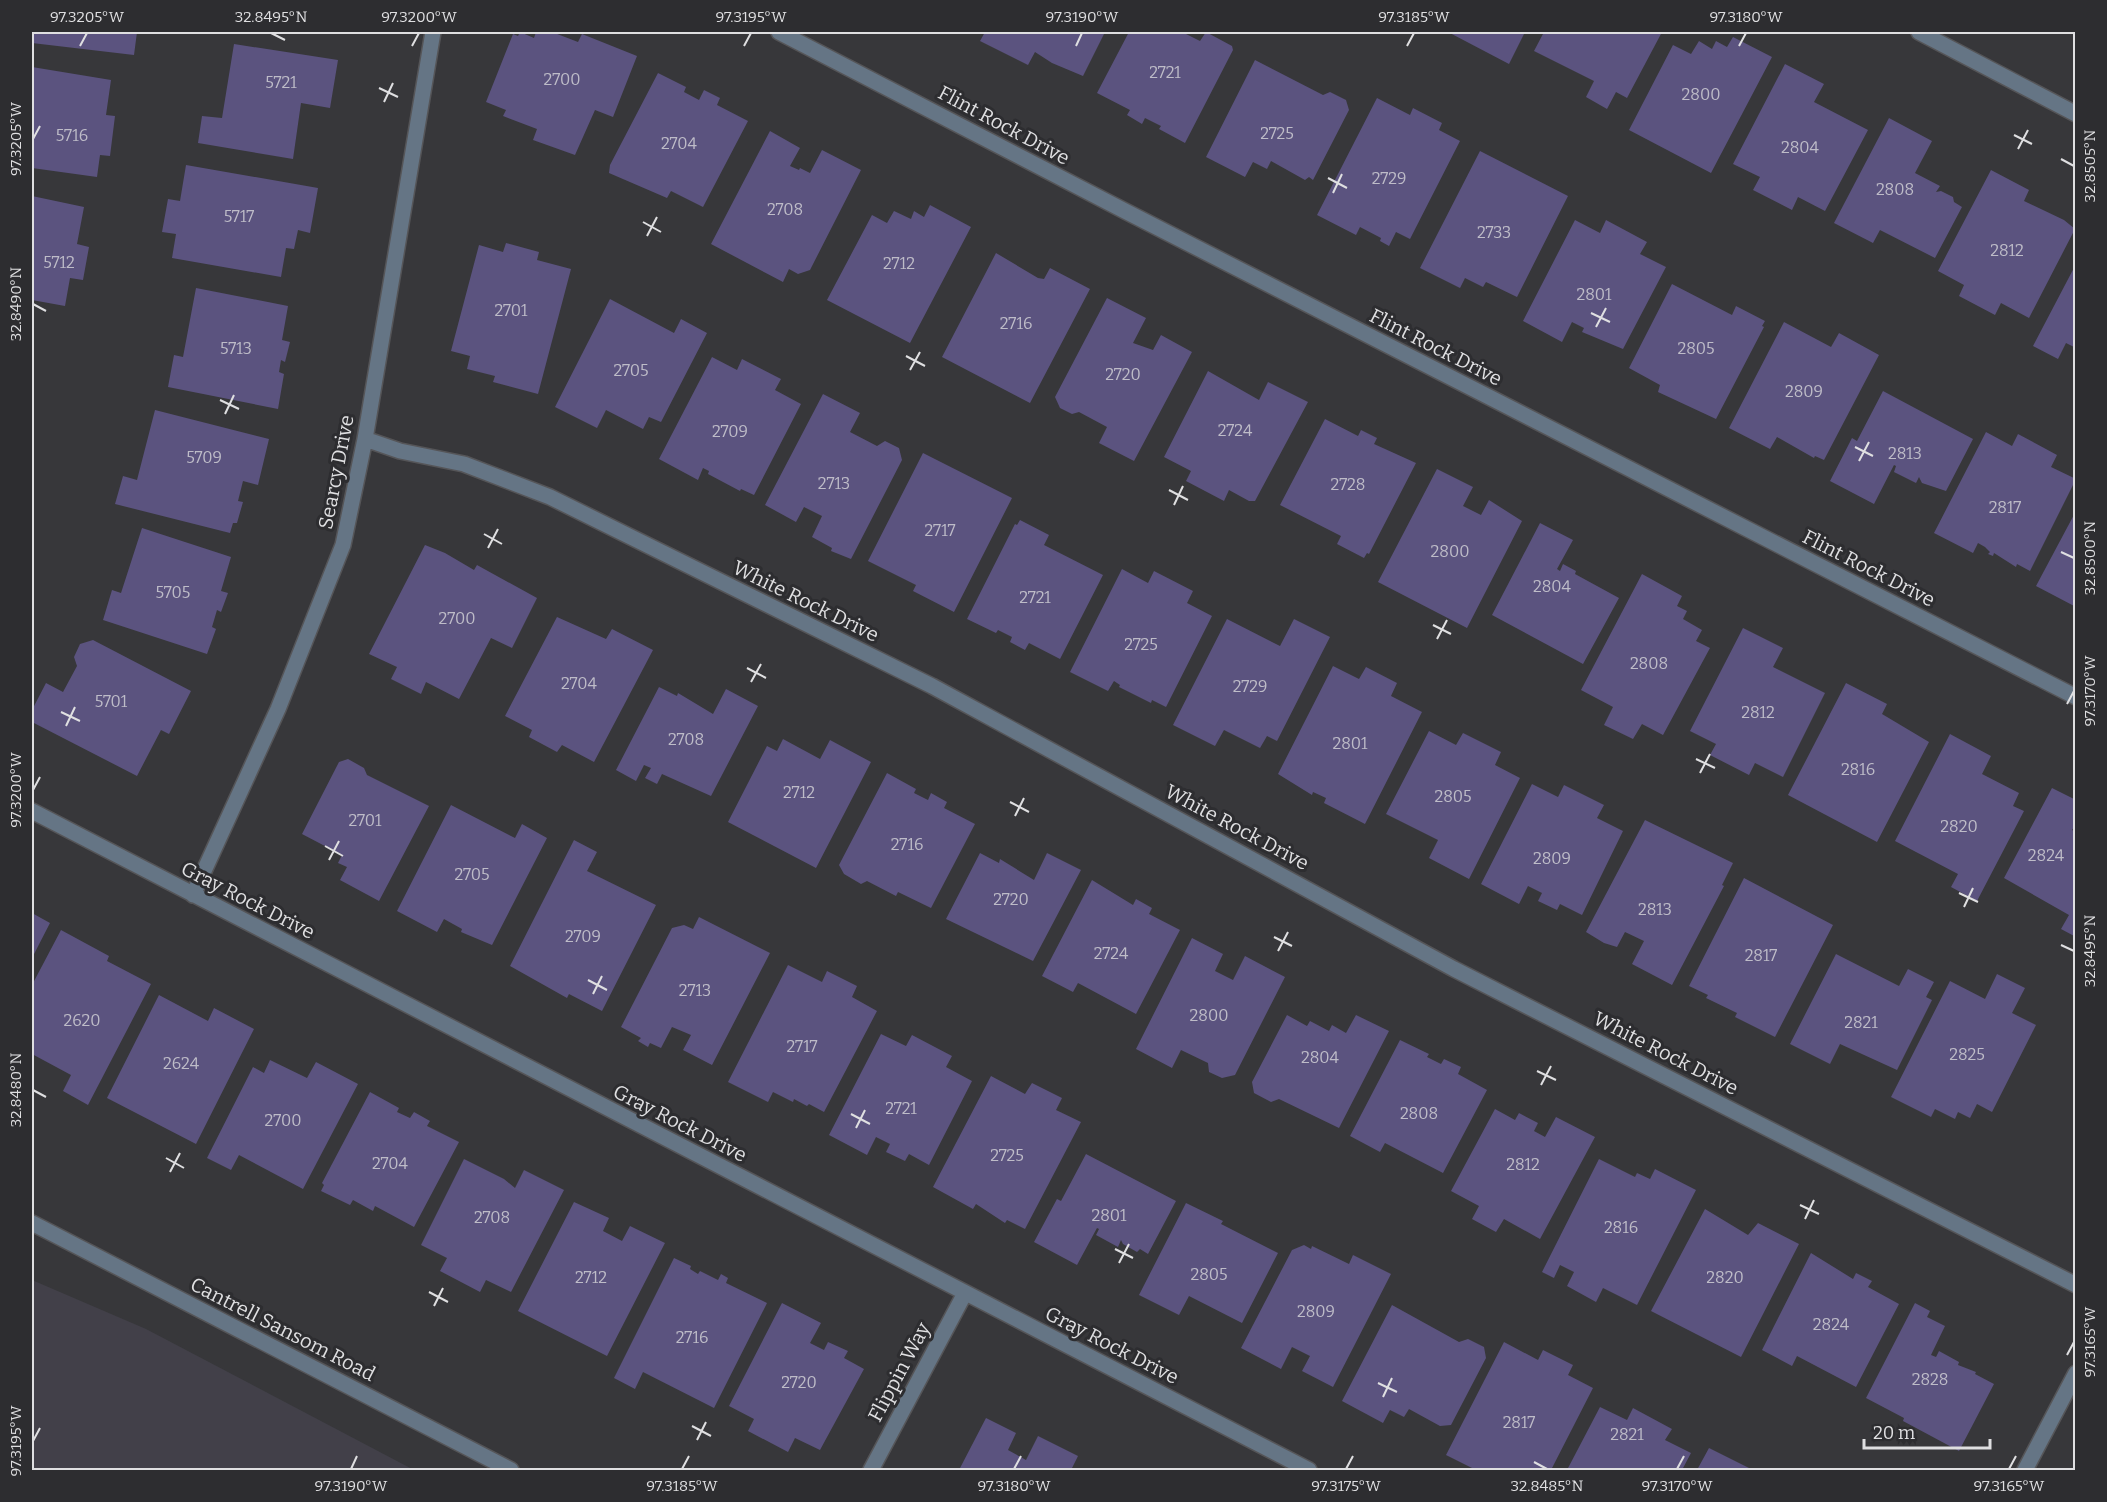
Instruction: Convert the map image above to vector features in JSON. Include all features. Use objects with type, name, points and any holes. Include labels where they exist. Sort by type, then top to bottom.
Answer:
[{"type":"street","name":"Searcy Drive","points":[[193,895],[278,709],[343,545],[365,439],[433,32]]},
{"type":"street","name":"Flint Rock Drive","points":[[779,32],[1133,216],[2076,697]]},
{"type":"street","points":[[1919,32],[2076,114]]},
{"type":"street","name":"White Rock Drive","points":[[365,439],[400,451],[464,464],[550,497],[932,686],[1454,969],[2076,1285]]},
{"type":"street","name":"Gray Rock Drive","points":[[32,811],[1309,1470]]},
{"type":"street","name":"Cantrell Sansom Road","points":[[33,1224],[511,1470]]},
{"type":"street","name":"Flippin Way","points":[[871,1470],[965,1293]]},
{"type":"street","points":[[2025,1470],[2076,1373]]},
{"type":"shaded area","points":[[32,1280],[146,1329],[414,1470],[32,1470]]},
{"type":"building","points":[[32,32],[137,32],[134,55],[32,43]]},
{"type":"building","points":[[520,32],[534,38],[536,32],[552,32],[578,42],[582,34],[637,56],[613,117],[595,110],[575,155],[533,140],[537,129],[503,116],[506,110],[486,102],[513,34],[518,36]]},
{"type":"building","points":[[985,32],[1105,32],[1083,76],[1052,63],[1035,52],[1028,65],[980,41]]},
{"type":"building","points":[[1129,32],[1182,32],[1200,41],[1206,32],[1232,46],[1233,50],[1185,143],[1159,129],[1161,126],[1145,118],[1142,124],[1127,115],[1130,110],[1097,93]]},
{"type":"building","points":[[1448,32],[1525,32],[1509,64]]},
{"type":"building","points":[[1544,32],[1662,32],[1627,98],[1616,92],[1607,109],[1586,97],[1594,81],[1534,51]]},
{"type":"building","points":[[1733,37],[1772,57],[1711,173],[1629,130],[1673,45],[1691,54],[1699,41],[1712,49],[1716,41],[1727,47]]},
{"type":"building","points":[[234,44],[338,60],[330,108],[301,103],[293,159],[198,143],[202,116],[222,118]]},
{"type":"building","points":[[1255,60],[1323,95],[1330,92],[1346,100],[1349,110],[1313,180],[1309,177],[1305,180],[1271,161],[1267,169],[1253,162],[1245,177],[1206,157]]},
{"type":"building","points":[[1785,64],[1824,84],[1814,102],[1868,130],[1825,211],[1798,197],[1792,210],[1753,190],[1760,177],[1733,164]]},
{"type":"building","points":[[32,67],[111,80],[106,115],[115,116],[110,156],[100,155],[97,177],[32,168]]},
{"type":"building","points":[[658,73],[686,87],[684,92],[699,100],[704,90],[720,98],[717,105],[748,121],[703,207],[671,191],[667,198],[609,173],[610,165]]},
{"type":"building","points":[[1377,98],[1410,115],[1413,108],[1442,123],[1439,130],[1460,141],[1410,239],[1396,232],[1389,246],[1380,241],[1381,238],[1360,227],[1356,235],[1317,215]]},
{"type":"building","points":[[1889,118],[1932,141],[1915,173],[1940,186],[1936,192],[1941,191],[1953,197],[1954,202],[1962,207],[1935,258],[1880,230],[1873,243],[1834,223]]},
{"type":"building","points":[[770,131],[800,148],[790,166],[799,170],[800,168],[810,173],[822,150],[861,170],[810,270],[798,274],[789,269],[783,282],[711,244]]},
{"type":"building","points":[[1480,151],[1568,196],[1517,297],[1486,282],[1483,287],[1465,278],[1460,288],[1420,268]]},
{"type":"building","points":[[186,165],[318,188],[310,233],[298,230],[294,249],[286,248],[281,277],[172,258],[176,234],[162,232],[168,199],[180,201]]},
{"type":"building","points":[[1991,170],[2029,190],[2024,201],[2064,220],[2075,229],[2029,318],[2001,303],[1995,315],[1959,296],[1964,285],[1938,271]]},
{"type":"building","points":[[32,196],[84,207],[77,244],[89,247],[83,280],[70,278],[65,306],[32,300]]},
{"type":"building","points":[[930,205],[971,227],[910,343],[827,300],[872,215],[887,223],[894,211],[911,219],[914,211],[924,217]]},
{"type":"building","points":[[1575,220],[1600,233],[1606,220],[1647,242],[1640,254],[1666,267],[1623,349],[1582,332],[1584,328],[1572,322],[1562,342],[1523,321]]},
{"type":"building","points":[[506,243],[539,252],[537,260],[571,269],[538,394],[493,382],[495,376],[467,369],[470,356],[451,351],[479,245],[503,252]]},
{"type":"building","points":[[996,253],[1038,278],[1044,279],[1050,268],[1090,289],[1030,403],[942,357]]},
{"type":"building","points":[[2076,264],[2076,348],[2066,343],[2058,359],[2033,346]]},
{"type":"building","points":[[1672,284],[1732,315],[1736,306],[1765,321],[1716,419],[1658,392],[1660,385],[1629,368]]},
{"type":"building","points":[[196,288],[288,306],[282,340],[290,342],[285,362],[281,360],[279,372],[284,374],[278,409],[168,387],[174,355],[183,357]]},
{"type":"building","points":[[1107,298],[1146,318],[1133,343],[1153,350],[1161,335],[1192,352],[1134,461],[1099,443],[1107,427],[1079,412],[1072,414],[1060,408],[1055,397]]},
{"type":"building","points":[[610,299],[674,333],[681,319],[707,333],[661,422],[649,417],[643,429],[606,410],[597,428],[555,407]]},
{"type":"building","points":[[1784,322],[1831,347],[1839,333],[1879,355],[1824,460],[1815,456],[1814,458],[1777,437],[1770,449],[1729,428]]},
{"type":"building","points":[[712,357],[737,370],[742,359],[781,379],[775,390],[801,404],[754,495],[741,489],[740,491],[708,474],[709,471],[703,468],[698,480],[659,459]]},
{"type":"building","points":[[1208,371],[1259,400],[1268,382],[1308,402],[1255,501],[1249,501],[1229,490],[1224,501],[1186,481],[1191,471],[1164,457]]},
{"type":"building","points":[[1883,391],[1973,439],[1946,491],[1922,483],[1919,477],[1916,483],[1894,472],[1896,466],[1894,465],[1874,504],[1830,481],[1852,438],[1857,441]]},
{"type":"building","points":[[823,394],[860,413],[850,432],[877,446],[885,441],[899,448],[902,460],[851,559],[831,551],[832,548],[812,537],[822,516],[804,507],[796,522],[765,505]]},
{"type":"building","points":[[155,410],[269,439],[258,485],[243,481],[238,501],[243,502],[237,523],[233,523],[230,533],[115,504],[123,476],[137,480]]},
{"type":"building","points":[[1325,419],[1358,436],[1361,430],[1377,438],[1374,444],[1416,463],[1369,554],[1367,553],[1364,558],[1337,544],[1341,536],[1280,505]]},
{"type":"building","points":[[1986,432],[2012,446],[2018,434],[2057,455],[2051,467],[2076,479],[2030,571],[2017,564],[2016,567],[1994,553],[1993,556],[1988,554],[1990,552],[1978,543],[1973,553],[1934,533]]},
{"type":"building","points":[[923,453],[1012,498],[954,612],[913,591],[916,585],[868,561]]},
{"type":"building","points":[[1437,469],[1473,487],[1463,506],[1481,515],[1489,500],[1522,521],[1467,628],[1378,582]]},
{"type":"building","points":[[2076,511],[2076,607],[2036,586]]},
{"type":"building","points":[[1020,520],[1049,535],[1044,545],[1103,575],[1060,659],[1029,643],[1025,650],[1010,642],[1012,637],[998,630],[996,633],[967,619],[1015,524],[1017,525]]},
{"type":"building","points":[[1540,523],[1573,540],[1557,569],[1560,571],[1563,564],[1576,571],[1575,574],[1619,598],[1583,664],[1492,615]]},
{"type":"building","points":[[142,528],[231,557],[221,591],[228,593],[221,612],[217,610],[212,627],[216,629],[207,654],[103,620],[112,590],[121,593]]},
{"type":"building","points":[[425,545],[445,553],[474,570],[477,565],[537,598],[512,648],[491,638],[459,699],[426,682],[421,694],[391,679],[397,667],[369,654]]},
{"type":"building","points":[[1122,569],[1148,583],[1154,571],[1193,591],[1187,603],[1212,616],[1166,707],[1152,700],[1151,703],[1119,687],[1120,685],[1114,681],[1108,691],[1070,672]]},
{"type":"building","points":[[1642,574],[1682,596],[1677,606],[1687,611],[1683,619],[1702,630],[1696,641],[1710,648],[1663,735],[1642,724],[1633,739],[1604,725],[1613,707],[1581,690]]},
{"type":"building","points":[[557,617],[606,639],[612,629],[653,650],[594,762],[562,745],[557,752],[529,737],[532,730],[505,716]]},
{"type":"building","points":[[1227,619],[1280,646],[1294,619],[1330,637],[1277,741],[1267,736],[1260,748],[1224,730],[1215,746],[1173,725]]},
{"type":"building","points":[[1743,628],[1783,648],[1773,667],[1825,693],[1783,777],[1755,763],[1749,775],[1710,755],[1716,744],[1690,731]]},
{"type":"building","points":[[93,640],[191,691],[169,734],[161,730],[137,776],[32,722],[32,710],[46,683],[63,692],[77,666],[74,657],[80,644]]},
{"type":"building","points":[[1333,666],[1359,679],[1366,667],[1397,683],[1391,696],[1422,712],[1365,824],[1324,803],[1326,798],[1313,792],[1312,795],[1278,774]]},
{"type":"building","points":[[1846,683],[1887,704],[1882,714],[1929,742],[1877,842],[1788,795]]},
{"type":"building","points":[[659,687],[677,696],[678,693],[713,714],[726,689],[758,706],[711,796],[662,774],[657,784],[645,778],[651,768],[644,765],[636,781],[616,770]]},
{"type":"building","points":[[1429,731],[1456,745],[1463,733],[1501,752],[1495,765],[1520,778],[1469,879],[1429,858],[1438,840],[1386,814]]},
{"type":"building","points":[[1950,734],[1991,756],[1982,774],[2019,793],[2013,806],[2024,811],[1977,901],[1951,887],[1958,874],[1895,841]]},
{"type":"building","points":[[783,739],[820,759],[830,740],[871,762],[816,868],[728,822],[767,746],[777,751]]},
{"type":"building","points":[[348,759],[364,768],[367,775],[429,806],[379,901],[340,880],[347,867],[338,863],[342,855],[302,834],[339,762]]},
{"type":"building","points":[[887,773],[916,789],[914,793],[928,800],[931,793],[947,802],[944,808],[975,824],[931,908],[898,892],[896,896],[867,881],[861,884],[844,874],[839,865]]},
{"type":"building","points":[[1532,784],[1558,797],[1564,785],[1604,805],[1597,818],[1623,831],[1582,915],[1560,904],[1557,910],[1538,901],[1542,893],[1528,886],[1519,904],[1481,884]]},
{"type":"building","points":[[2052,788],[2076,800],[2076,824],[2072,830],[2076,832],[2076,937],[2061,929],[2069,915],[2004,878]]},
{"type":"building","points":[[451,805],[515,838],[522,824],[547,838],[492,945],[461,932],[462,929],[444,919],[437,932],[397,911]]},
{"type":"building","points":[[1645,820],[1733,863],[1722,885],[1724,886],[1672,985],[1632,964],[1644,941],[1625,932],[1617,947],[1604,943],[1586,932]]},
{"type":"building","points":[[574,840],[597,852],[587,871],[656,905],[602,1011],[569,994],[567,998],[510,966]]},
{"type":"building","points":[[980,853],[999,863],[1000,859],[1034,880],[1047,853],[1081,870],[1033,961],[946,919]]},
{"type":"building","points":[[1744,878],[1833,925],[1775,1037],[1735,1017],[1737,1013],[1706,998],[1708,995],[1689,986]]},
{"type":"building","points":[[1092,880],[1133,905],[1136,899],[1152,908],[1149,914],[1180,930],[1136,1014],[1078,983],[1073,992],[1042,976]]},
{"type":"building","points":[[32,913],[50,923],[32,958]]},
{"type":"building","points":[[699,917],[770,953],[712,1065],[683,1050],[691,1035],[684,1032],[672,1027],[661,1048],[650,1043],[648,1047],[638,1041],[641,1038],[621,1027],[672,928],[684,925],[693,929]]},
{"type":"building","points":[[61,930],[109,956],[107,961],[151,984],[88,1105],[63,1091],[71,1075],[32,1054],[32,985]]},
{"type":"building","points":[[1192,938],[1223,954],[1215,971],[1233,980],[1245,956],[1285,977],[1235,1075],[1222,1078],[1209,1072],[1208,1063],[1181,1050],[1172,1068],[1136,1049]]},
{"type":"building","points":[[1836,954],[1899,986],[1908,969],[1934,982],[1926,997],[1932,1000],[1897,1070],[1840,1044],[1830,1064],[1790,1044]]},
{"type":"building","points":[[788,965],[822,982],[827,971],[857,986],[852,997],[877,1011],[824,1112],[794,1099],[793,1102],[773,1092],[768,1102],[728,1082]]},
{"type":"building","points":[[1997,974],[2025,988],[2012,1013],[2036,1025],[1992,1112],[1977,1104],[1970,1118],[1958,1112],[1955,1119],[1935,1109],[1931,1117],[1891,1097],[1950,981],[1985,999]]},
{"type":"building","points":[[159,995],[208,1021],[214,1008],[254,1029],[196,1144],[107,1098]]},
{"type":"building","points":[[1287,1015],[1307,1026],[1310,1021],[1329,1031],[1332,1025],[1346,1033],[1356,1015],[1389,1031],[1339,1128],[1279,1099],[1271,1102],[1254,1093],[1252,1082]]},
{"type":"building","points":[[881,1034],[906,1046],[912,1035],[952,1056],[946,1067],[972,1081],[929,1165],[909,1154],[905,1161],[886,1152],[890,1144],[876,1137],[867,1155],[829,1135]]},
{"type":"building","points":[[1400,1040],[1429,1054],[1427,1057],[1441,1064],[1444,1059],[1461,1067],[1458,1074],[1487,1090],[1443,1173],[1385,1143],[1380,1152],[1350,1136]]},
{"type":"building","points":[[270,1060],[307,1078],[316,1062],[358,1084],[303,1189],[239,1155],[231,1170],[207,1158],[253,1067],[264,1073]]},
{"type":"building","points":[[991,1076],[1025,1094],[1032,1083],[1062,1098],[1056,1110],[1081,1122],[1025,1229],[1007,1220],[1005,1223],[976,1204],[973,1209],[933,1187]]},
{"type":"building","points":[[370,1092],[399,1108],[397,1112],[410,1118],[414,1112],[430,1121],[427,1126],[459,1142],[414,1227],[375,1206],[373,1211],[353,1200],[350,1205],[321,1191],[324,1185],[322,1183]]},
{"type":"building","points":[[1495,1109],[1515,1120],[1519,1113],[1538,1123],[1534,1131],[1545,1137],[1556,1117],[1595,1137],[1540,1239],[1504,1219],[1496,1232],[1472,1219],[1479,1206],[1451,1191]]},
{"type":"building","points":[[1086,1154],[1176,1201],[1148,1254],[1140,1249],[1137,1252],[1123,1244],[1121,1240],[1118,1247],[1096,1235],[1099,1229],[1097,1228],[1077,1265],[1034,1242],[1057,1199],[1061,1201]]},
{"type":"building","points":[[464,1159],[504,1179],[515,1188],[524,1170],[564,1190],[511,1292],[486,1280],[480,1292],[440,1271],[447,1258],[421,1245]]},
{"type":"building","points":[[1599,1159],[1635,1177],[1637,1173],[1650,1179],[1655,1169],[1696,1190],[1637,1305],[1603,1288],[1596,1302],[1567,1286],[1574,1272],[1560,1265],[1554,1278],[1542,1272]]},
{"type":"building","points":[[574,1202],[609,1218],[603,1231],[622,1241],[630,1226],[665,1243],[607,1356],[518,1311]]},
{"type":"building","points":[[1186,1203],[1223,1221],[1221,1224],[1278,1253],[1242,1323],[1189,1296],[1179,1315],[1139,1295]]},
{"type":"building","points":[[1705,1209],[1748,1235],[1758,1223],[1799,1244],[1741,1357],[1651,1311]]},
{"type":"building","points":[[1304,1245],[1311,1249],[1312,1246],[1349,1264],[1353,1255],[1391,1274],[1333,1387],[1302,1371],[1310,1356],[1292,1347],[1281,1369],[1241,1348],[1292,1250]]},
{"type":"building","points":[[1811,1253],[1853,1279],[1856,1273],[1872,1281],[1868,1287],[1899,1304],[1856,1387],[1797,1356],[1792,1366],[1762,1350]]},
{"type":"building","points":[[674,1258],[691,1266],[690,1269],[698,1274],[700,1271],[718,1280],[721,1274],[728,1278],[726,1283],[767,1303],[714,1408],[643,1372],[635,1389],[614,1378]]},
{"type":"building","points":[[782,1303],[821,1323],[810,1343],[824,1350],[828,1342],[848,1351],[844,1358],[864,1369],[820,1450],[795,1438],[788,1452],[748,1431],[754,1419],[729,1406]]},
{"type":"building","points":[[1915,1303],[1930,1311],[1927,1317],[1945,1326],[1931,1355],[1936,1357],[1939,1351],[1959,1362],[1958,1365],[1976,1372],[1975,1374],[1994,1384],[1959,1451],[1866,1398]]},
{"type":"building","points":[[1392,1305],[1459,1342],[1468,1339],[1484,1347],[1486,1358],[1451,1425],[1440,1426],[1409,1409],[1404,1417],[1390,1410],[1383,1423],[1342,1401]]},
{"type":"building","points":[[1504,1342],[1538,1360],[1543,1350],[1573,1365],[1568,1375],[1593,1388],[1551,1470],[1476,1470],[1446,1455]]},
{"type":"building","points":[[1600,1407],[1627,1420],[1633,1408],[1672,1429],[1665,1440],[1691,1453],[1682,1470],[1567,1470]]},
{"type":"building","points":[[986,1418],[1016,1433],[1008,1450],[1026,1460],[1038,1436],[1078,1456],[1071,1470],[959,1470]]},
{"type":"building","points":[[1709,1448],[1753,1470],[1697,1470]]}]
